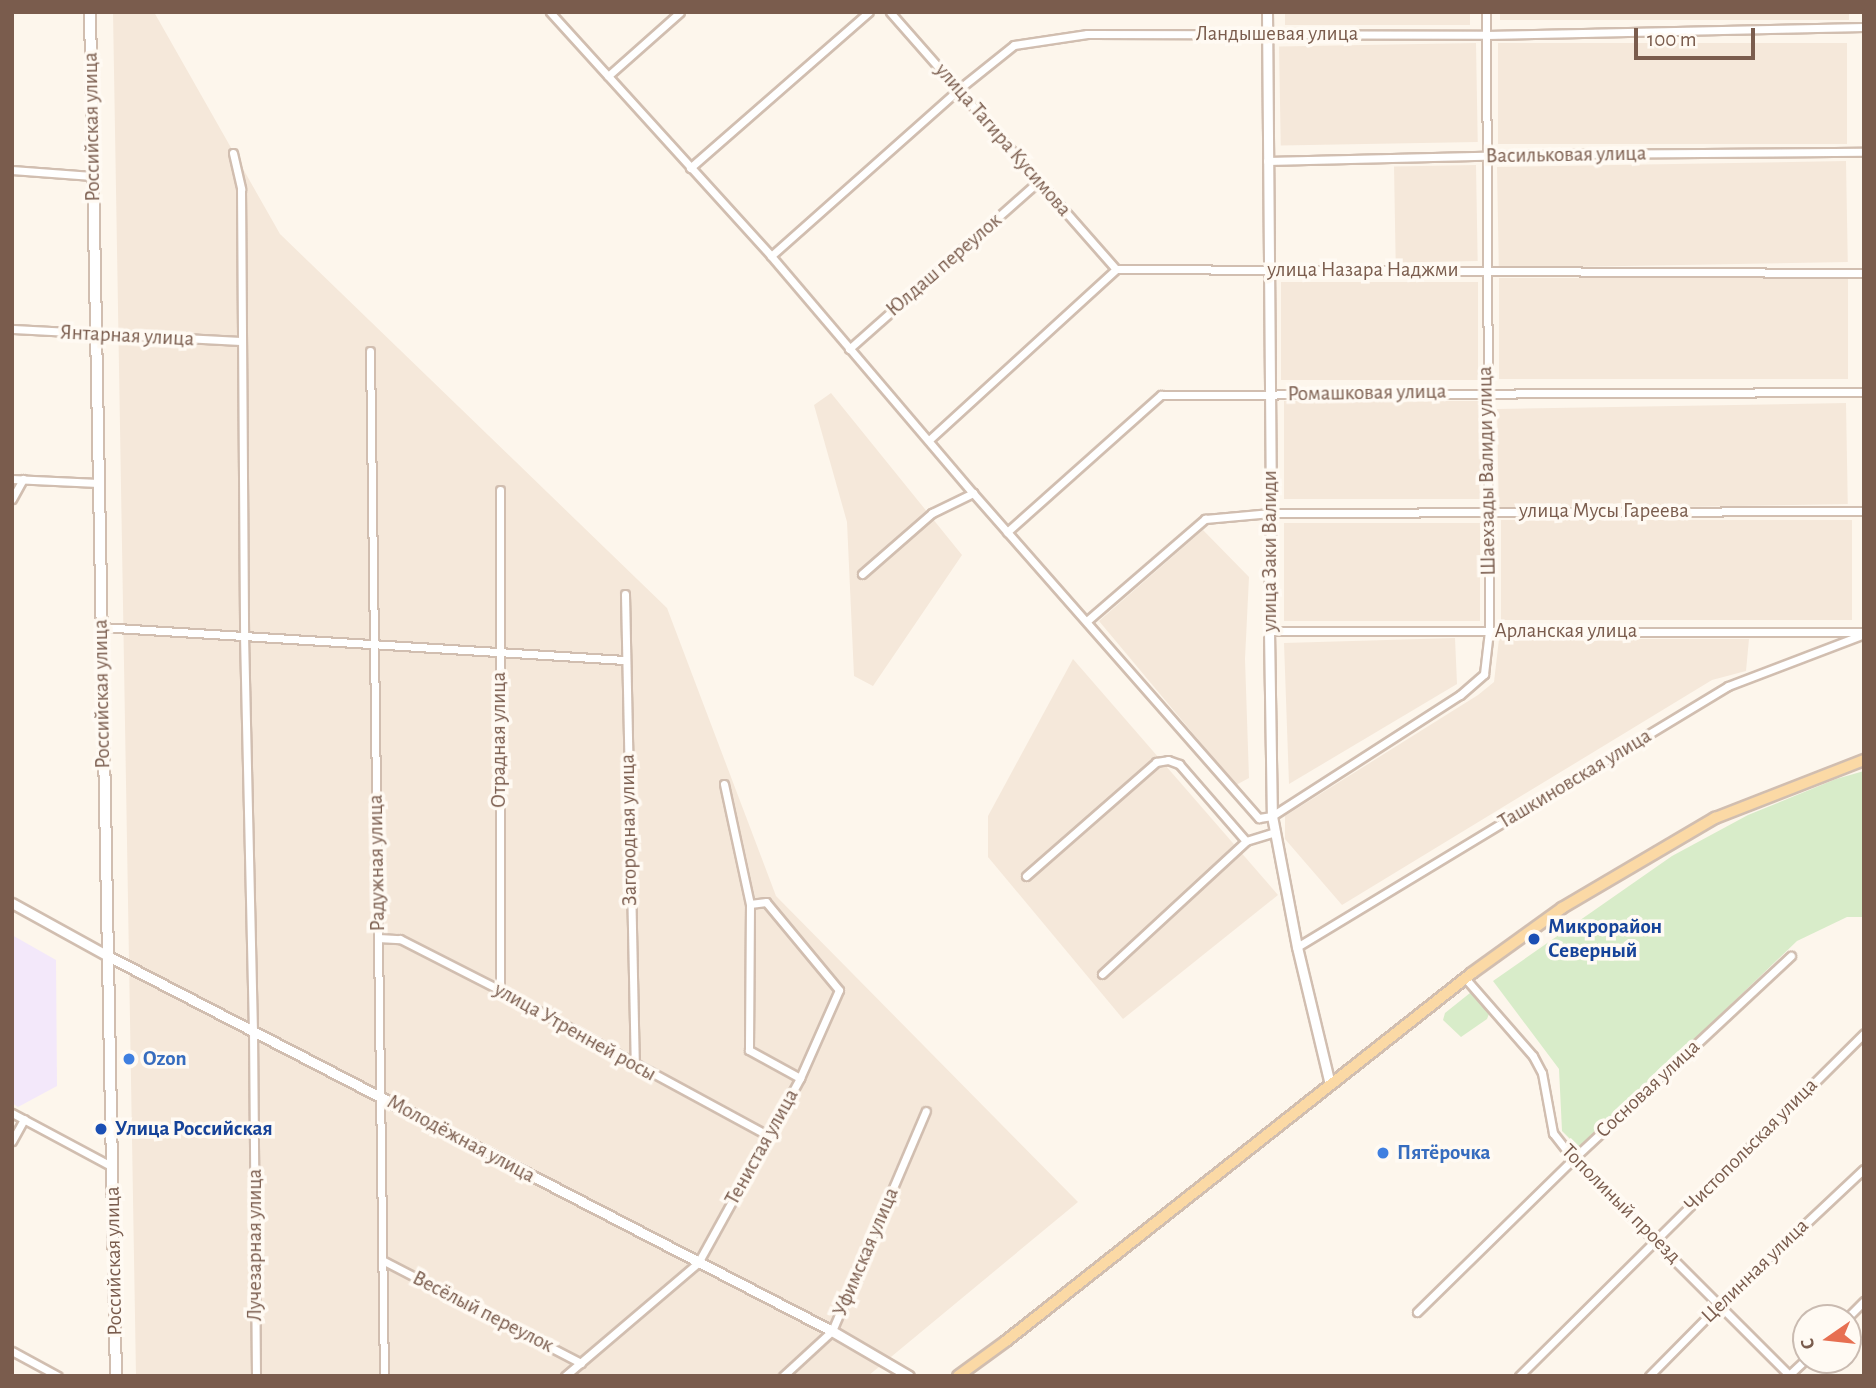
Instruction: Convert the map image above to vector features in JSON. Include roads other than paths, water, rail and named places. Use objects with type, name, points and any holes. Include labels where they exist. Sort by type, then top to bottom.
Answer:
[{"type":"main road","name":"Российская улица","points":[[90,12],[116,1376]]},
{"type":"main road","points":[[958,1376],[1006,1341],[1465,978],[1562,908],[1672,841],[1769,795],[1864,760]]},
{"type":"street","points":[[550,12],[771,256],[973,493],[1088,620],[1259,818],[1272,816]]},
{"type":"street","points":[[608,76],[680,12]]},
{"type":"street","points":[[690,168],[869,12]]},
{"type":"street","name":"улица Тагира Кусимова","points":[[890,12],[1116,269]]},
{"type":"street","name":"улица Заки Валиди","points":[[1267,12],[1272,816],[1297,947],[1330,1084]]},
{"type":"street","name":"Шаехзады Валиди улица","points":[[1272,816],[1460,695],[1484,674],[1489,631],[1486,12]]},
{"type":"street","name":"Ландышевая улица","points":[[771,256],[959,89],[1014,45],[1087,34],[1486,35],[1864,27]]},
{"type":"street","name":"Васильковая улица","points":[[1268,161],[1487,158],[1558,154],[1864,152]]},
{"type":"street","name":"Лучезарная улица","points":[[233,153],[241,189],[244,635],[253,1031],[256,1376]]},
{"type":"street","points":[[12,170],[92,176]]},
{"type":"street","name":"Юлдаш переулок","points":[[849,349],[1040,181]]},
{"type":"street","points":[[929,440],[1116,269]]},
{"type":"street","name":"улица Назара Наджми","points":[[1116,269],[1864,273]]},
{"type":"street","name":"Янтарная улица","points":[[12,329],[242,341]]},
{"type":"street","name":"Радужная улица","points":[[370,351],[384,1376]]},
{"type":"street","name":"Ромашковая улица","points":[[1007,532],[1161,395],[1486,391],[1864,392]]},
{"type":"street","points":[[12,479],[98,483]]},
{"type":"street","points":[[12,499],[23,479]]},
{"type":"street","name":"Отрадная улица","points":[[500,490],[500,990]]},
{"type":"street","points":[[862,574],[932,513],[973,493]]},
{"type":"street","name":"улица Мусы Гареева","points":[[1088,620],[1205,519],[1271,513],[1864,511]]},
{"type":"street","name":"Загородная улица","points":[[625,594],[635,1065]]},
{"type":"street","points":[[100,627],[625,660]]},
{"type":"street","name":"Арланская улица","points":[[1269,631],[1864,633]]},
{"type":"street","name":"Ташкиновская улица","points":[[1297,947],[1728,686],[1864,633]]},
{"type":"street","points":[[1026,876],[1156,762],[1168,760],[1180,764],[1245,841]]},
{"type":"street","points":[[724,785],[750,904],[749,1050],[800,1078]]},
{"type":"street","points":[[1102,974],[1245,841],[1276,832]]},
{"type":"street","name":"Тенистая улица","points":[[565,1376],[698,1263],[800,1078],[839,990],[766,902],[750,904]]},
{"type":"street","name":"Молодёжная улица","points":[[12,903],[108,956],[832,1331],[909,1376]]},
{"type":"street","name":"улица Утренней росы","points":[[378,939],[400,940],[500,990],[769,1136]]},
{"type":"street","name":"Сосновая улица","points":[[1417,1312],[1573,1159],[1791,956]]},
{"type":"street","name":"Тополиный проезд","points":[[1465,978],[1533,1056],[1542,1073],[1553,1133],[1573,1159],[1789,1376]]},
{"type":"street","name":"Чистопольская улица","points":[[1519,1376],[1864,1033]]},
{"type":"street","name":"Уфимская улица","points":[[783,1376],[832,1331],[926,1111]]},
{"type":"street","points":[[12,1113],[111,1166]]},
{"type":"street","points":[[12,1141],[24,1119]]},
{"type":"street","name":"Целинная улица","points":[[1649,1376],[1720,1304],[1864,1168]]},
{"type":"street","name":"Весёлый переулок","points":[[384,1262],[581,1363]]},
{"type":"street","points":[[12,1351],[57,1376]]},
{"type":"place","name":"Микрорайон Северный","points":[[1534,939]]},
{"type":"place","name":"Ozon","points":[[129,1059]]},
{"type":"place","name":"Улица Российская","points":[[101,1129]]},
{"type":"place","name":"Пятёрочка","points":[[1383,1153]]}]
